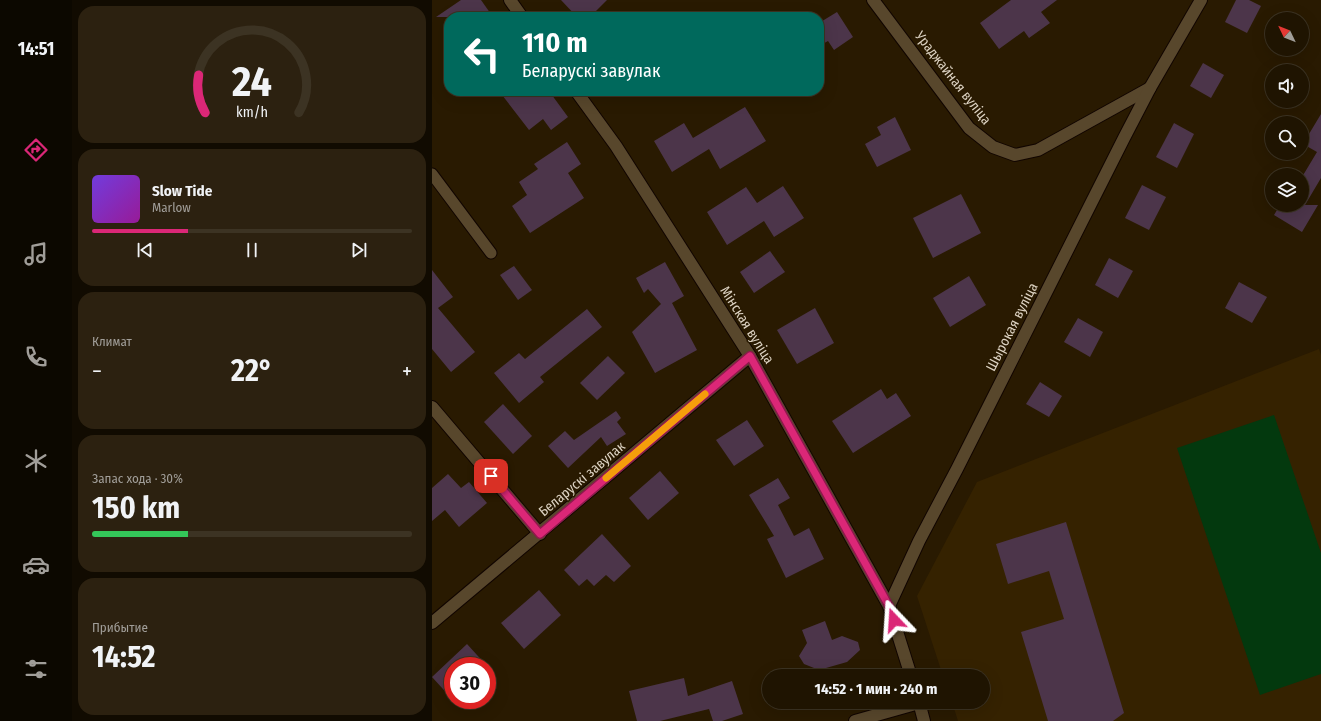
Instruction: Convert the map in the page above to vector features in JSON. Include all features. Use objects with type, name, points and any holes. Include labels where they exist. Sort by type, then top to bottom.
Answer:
[{"type":"street","points":[[510,0],[518,12]]},
{"type":"street","name":"Ураджайная вуліца","points":[[873,0],[969,128],[993,147],[1015,155],[1038,150],[1150,88]]},
{"type":"street","name":"Шырокая вуліца","points":[[889,606],[919,541],[1150,88],[1201,0]]},
{"type":"street","name":"Мінская вуліца","points":[[580,96],[616,146],[750,356],[889,606]]},
{"type":"street","name":"Беларускі завулак","points":[[432,623],[540,534],[750,356]]},
{"type":"street","points":[[432,407],[540,534]]},
{"type":"street","points":[[889,606],[909,669]]},
{"type":"street","points":[[855,721],[895,709]]},
{"type":"street","points":[[921,709],[924,721]]},
{"type":"lane","points":[[432,174],[490,253]]},
{"type":"shaded area","points":[[1319,349],[1321,355],[1321,721],[958,721],[954,709],[990,709],[990,669],[941,669],[917,596],[977,482]]},
{"type":"green space","points":[[1274,415],[1321,553],[1321,674],[1260,695],[1177,448]]},
{"type":"building","points":[[461,0],[481,0],[489,12],[444,12],[444,17],[436,17]]},
{"type":"building","points":[[561,0],[607,0],[595,12],[572,12]]},
{"type":"building","points":[[1011,0],[1057,0],[1041,12],[1050,23],[1029,38],[1024,31],[999,49],[980,23]]},
{"type":"building","points":[[1236,0],[1249,0],[1261,6],[1247,33],[1225,22]]},
{"type":"building","points":[[837,12],[853,37],[834,50],[828,41],[824,43],[824,20]]},
{"type":"building","points":[[1203,63],[1224,75],[1211,98],[1190,86]]},
{"type":"building","points":[[503,96],[553,96],[568,117],[551,130],[543,119],[529,130]]},
{"type":"building","points":[[745,107],[766,141],[720,169],[709,149],[672,172],[654,141],[684,123],[693,138]]},
{"type":"building","points":[[1321,114],[1321,178],[1309,198],[1309,168],[1307,168],[1317,152],[1309,147],[1309,134]]},
{"type":"building","points":[[895,117],[911,150],[877,167],[865,144],[881,135],[877,127]]},
{"type":"building","points":[[1174,123],[1194,134],[1177,168],[1156,157]]},
{"type":"building","points":[[567,142],[581,164],[568,173],[584,198],[530,233],[512,206],[527,195],[519,182],[538,169],[534,164]]},
{"type":"building","points":[[1142,185],[1166,197],[1149,230],[1125,218]]},
{"type":"building","points":[[783,186],[804,218],[774,237],[764,221],[727,245],[707,212],[746,187],[757,203]]},
{"type":"building","points":[[961,194],[981,233],[933,258],[913,218]]},
{"type":"building","points":[[1309,205],[1318,205],[1302,232],[1274,215],[1276,212],[1309,212]]},
{"type":"building","points":[[770,251],[785,272],[754,293],[740,272]]},
{"type":"building","points":[[1109,258],[1133,271],[1118,298],[1095,285]]},
{"type":"building","points":[[665,262],[684,296],[672,303],[697,350],[655,373],[632,332],[661,304],[648,289],[644,293],[636,278]]},
{"type":"building","points":[[514,266],[532,290],[518,300],[500,275]]},
{"type":"building","points":[[432,270],[453,297],[438,308],[475,352],[451,372],[432,349]]},
{"type":"building","points":[[969,276],[986,305],[950,327],[933,298]]},
{"type":"building","points":[[1239,282],[1267,297],[1252,323],[1225,308]]},
{"type":"building","points":[[815,308],[834,343],[797,364],[777,330]]},
{"type":"building","points":[[587,309],[602,327],[540,377],[544,382],[519,403],[494,373],[519,353],[525,359]]},
{"type":"building","points":[[1078,318],[1103,332],[1090,357],[1064,342]]},
{"type":"building","points":[[608,356],[625,373],[597,400],[580,383]]},
{"type":"building","points":[[1040,382],[1062,396],[1049,417],[1026,404]]},
{"type":"building","points":[[881,389],[887,399],[896,393],[911,416],[853,453],[832,421]]},
{"type":"building","points":[[503,404],[532,436],[513,454],[484,422]]},
{"type":"building","points":[[616,411],[621,418],[617,422],[626,434],[607,446],[601,437],[568,468],[548,446],[565,431],[574,440]]},
{"type":"building","points":[[747,420],[764,446],[734,466],[716,440]]},
{"type":"building","points":[[660,471],[679,493],[648,520],[629,498]]},
{"type":"building","points":[[448,474],[461,488],[469,482],[487,503],[459,527],[445,510],[432,521],[432,488]]},
{"type":"building","points":[[778,478],[790,498],[778,505],[794,536],[809,528],[824,559],[786,578],[767,539],[774,536],[749,495]]},
{"type":"building","points":[[1066,522],[1124,713],[1113,721],[1048,721],[1021,632],[1064,619],[1049,571],[1008,584],[996,544]]},
{"type":"building","points":[[602,534],[631,566],[614,582],[606,575],[594,586],[587,579],[579,586],[564,570]]},
{"type":"building","points":[[539,590],[561,615],[524,649],[501,623]]},
{"type":"building","points":[[825,621],[832,640],[842,636],[858,642],[860,650],[847,662],[822,669],[816,669],[804,664],[799,656],[807,643],[802,630]]},
{"type":"building","points":[[467,644],[479,657],[453,657]]},
{"type":"building","points":[[444,666],[444,690],[432,677]]},
{"type":"building","points":[[684,678],[688,696],[732,681],[743,714],[722,721],[713,721],[709,709],[660,721],[637,721],[629,691]]},
{"type":"slow traffic","points":[[606,478],[705,394]]},
{"type":"route","points":[[491,476],[540,534],[750,356],[889,606],[894,620]]}]
